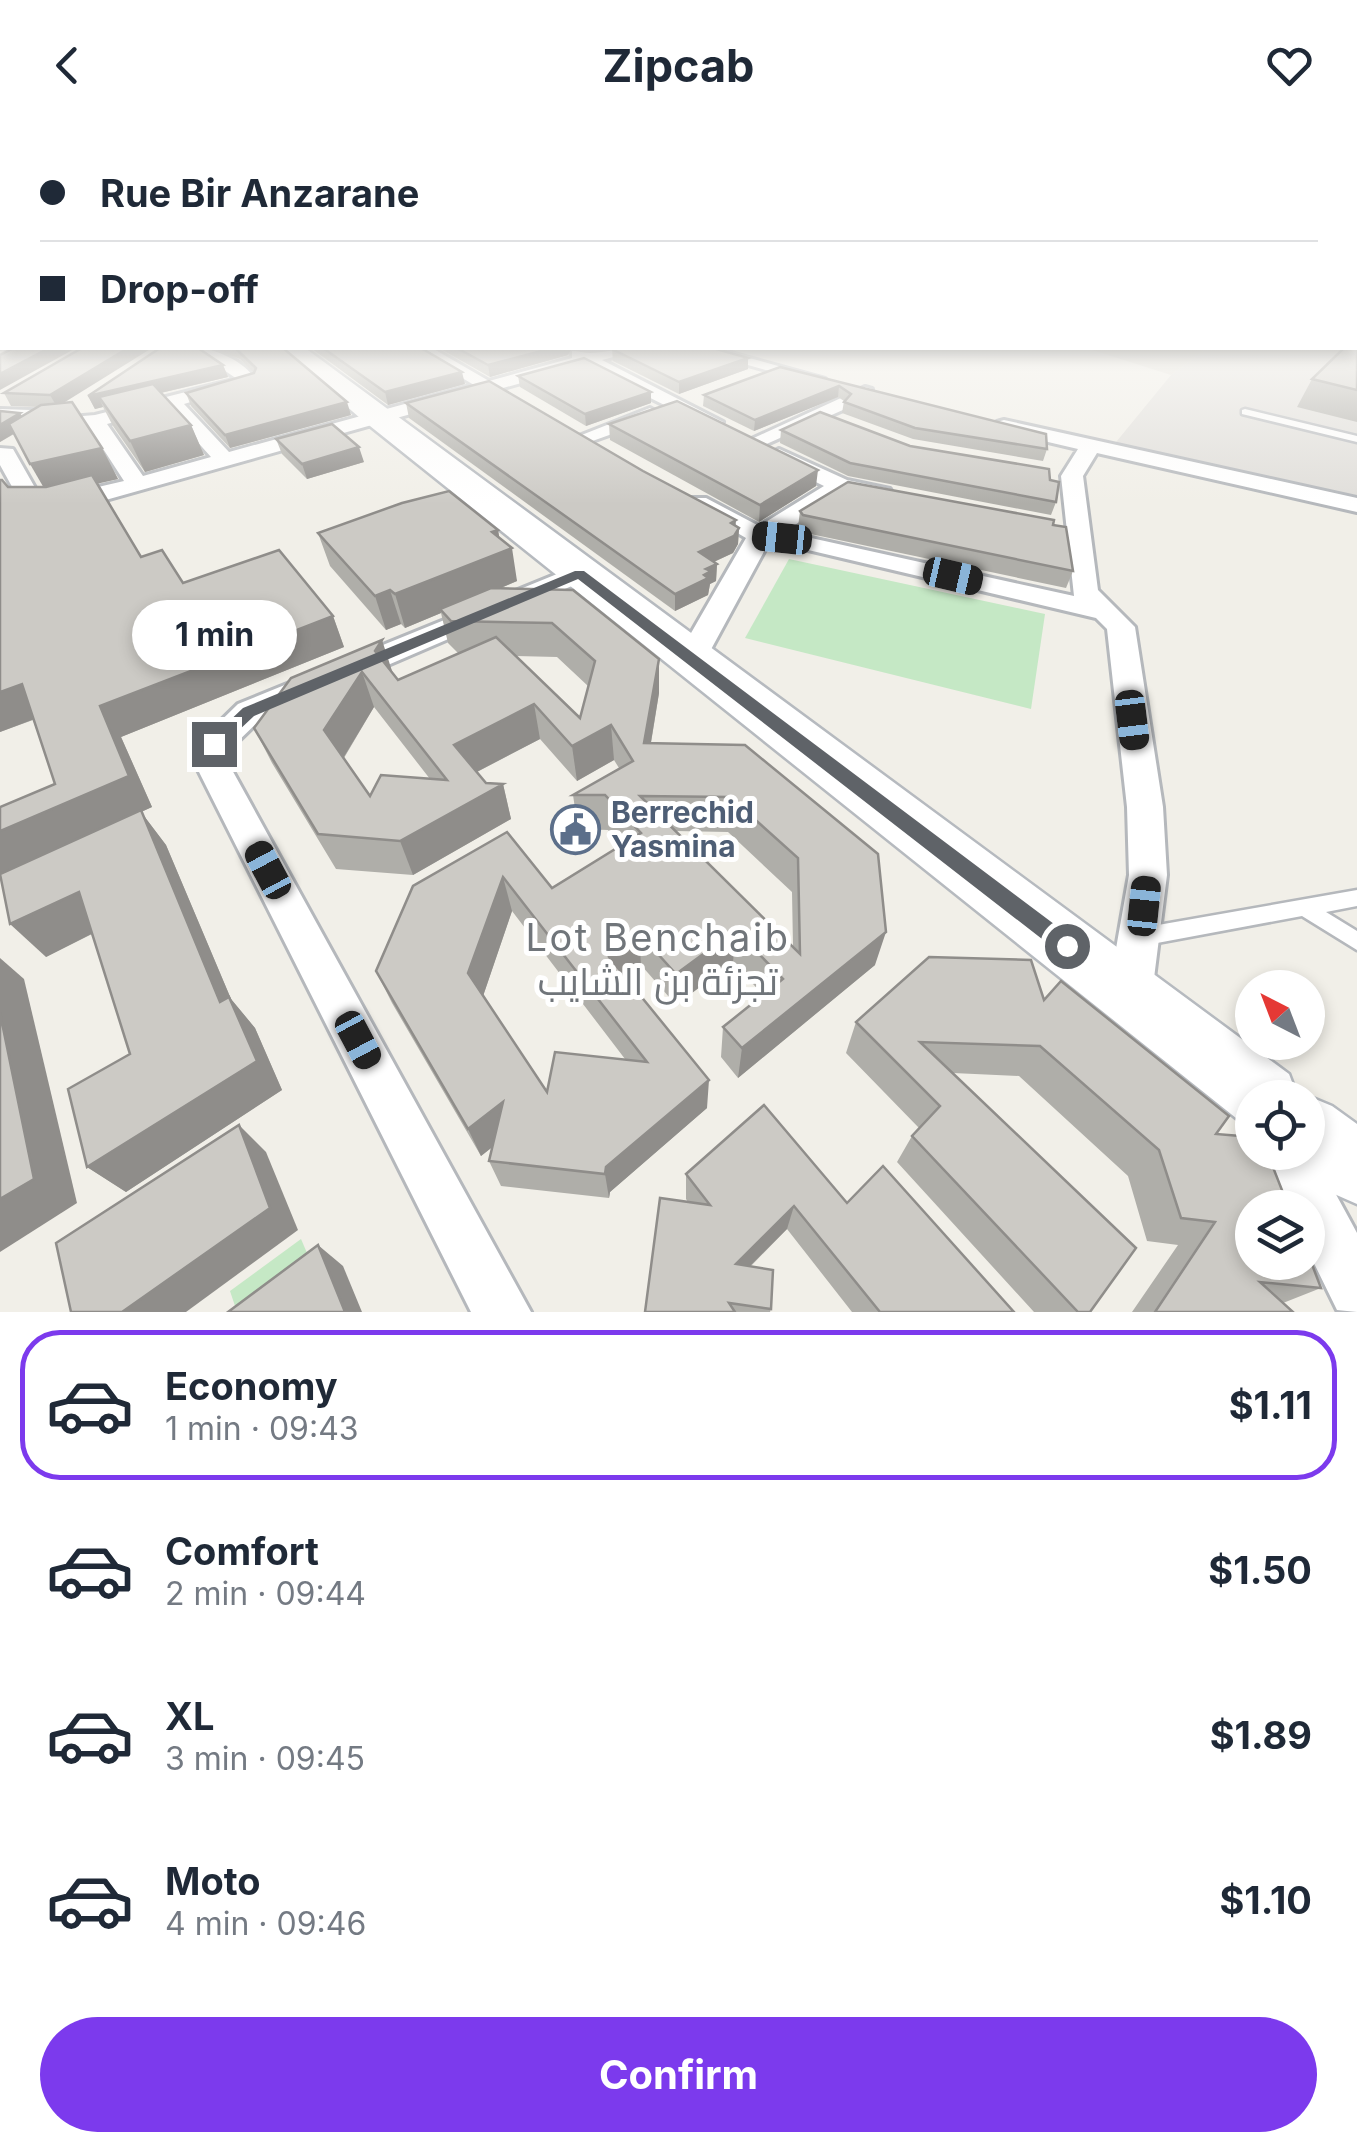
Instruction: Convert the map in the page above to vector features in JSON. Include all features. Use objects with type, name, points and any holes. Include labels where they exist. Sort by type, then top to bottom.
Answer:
[{"type":"street","points":[[61,418],[58,424],[64,426],[95,421],[206,393]]},
{"type":"street","points":[[343,393],[1239,1080]]},
{"type":"street","points":[[92,398],[14,447],[34,507],[54,507],[454,393]]},
{"type":"street","points":[[508,393],[525,402]]},
{"type":"street","points":[[656,393],[841,486],[910,500]]},
{"type":"street","points":[[612,454],[577,433],[711,393]]},
{"type":"street","points":[[754,442],[875,395],[868,393]]},
{"type":"street","points":[[172,402],[224,460]]},
{"type":"street","points":[[0,415],[61,418]]},
{"type":"street","points":[[820,415],[854,429]]},
{"type":"street","points":[[978,420],[1357,505]]},
{"type":"street","points":[[95,421],[137,484]]},
{"type":"street","points":[[1090,448],[1063,474],[1070,530],[1085,592],[1120,627],[1145,807],[1148,875],[1130,994]]},
{"type":"street","points":[[691,659],[760,536],[841,486]]},
{"type":"street","points":[[669,487],[760,536],[804,542],[1102,610]]},
{"type":"street","points":[[502,1312],[214,768],[214,744],[248,712],[579,574]]},
{"type":"street","points":[[1325,1143],[1357,1168]]},
{"type":"street","points":[[1294,1170],[1357,1290]]},
{"type":"lane","points":[[1245,412],[1357,439]]},
{"type":"lane","points":[[1141,937],[1357,898]]},
{"type":"lane","points":[[1305,908],[1357,941]]},
{"type":"shaded area","points":[[1156,393],[1357,393],[1357,501],[1112,447]]},
{"type":"green space","points":[[789,559],[1045,614],[1031,709],[745,638]]},
{"type":"green space","points":[[301,1239],[320,1283],[237,1312],[230,1291]]},
{"type":"building","points":[[161,393],[191,425],[130,441],[99,397]]},
{"type":"building","points":[[186,393],[337,393],[347,402],[225,435]]},
{"type":"building","points":[[443,393],[510,393],[736,520],[731,523],[739,528],[734,536],[699,552],[717,564],[706,569],[711,571],[704,575],[708,578],[675,594],[406,403]]},
{"type":"building","points":[[548,393],[648,393],[585,414]]},
{"type":"building","points":[[709,393],[821,393],[755,420],[704,395]]},
{"type":"building","points":[[884,393],[1046,434],[1047,449],[915,428],[844,402],[851,394]]},
{"type":"building","points":[[677,401],[818,470],[760,505],[609,424]]},
{"type":"building","points":[[72,402],[102,448],[30,464],[9,424],[41,405]]},
{"type":"building","points":[[0,411],[20,413],[0,425]]},
{"type":"building","points":[[820,412],[910,446],[1049,469],[1050,480],[1059,482],[1056,502],[850,463],[781,430]]},
{"type":"building","points":[[332,424],[359,447],[302,464],[276,439]]},
{"type":"building","points":[[92,475],[141,557],[162,550],[183,583],[279,550],[333,616],[100,706],[129,776],[0,831],[0,807],[55,784],[22,684],[0,692],[0,480],[8,487],[46,487]]},
{"type":"building","points":[[848,482],[1054,520],[1053,525],[1066,527],[1073,571],[803,515],[800,511]]},
{"type":"building","points":[[449,491],[498,530],[492,532],[512,548],[395,594],[390,590],[375,596],[318,533],[402,503]]},
{"type":"building","points":[[491,588],[573,590],[659,659],[644,743],[745,745],[878,854],[886,932],[742,1048],[723,1027],[783,979],[736,930],[676,974],[639,933],[609,957],[709,1080],[606,1167],[605,1174],[489,1161],[503,1102],[468,1129],[376,971],[413,886],[507,832],[552,888],[641,833],[605,795],[573,795],[633,761],[611,725],[572,746],[534,704],[454,745],[486,783],[503,784],[400,841],[318,834],[254,728],[291,678],[382,640],[375,651],[398,680],[496,637],[580,718],[595,661],[552,623],[451,621],[440,609]],"holes":[[[362,672],[447,780],[381,775],[370,796],[324,730]],[[640,796],[730,797],[798,858],[800,954]],[[503,877],[647,1062],[555,1052],[547,1092],[468,973]]]},
{"type":"building","points":[[141,810],[220,1002],[229,997],[257,1061],[87,1167],[68,1089],[130,1054],[79,892],[10,924],[0,874]]},
{"type":"building","points":[[929,957],[1031,960],[1044,1000],[1061,981],[1229,1116],[1216,1134],[1235,1136],[1235,1170],[1274,1170],[1282,1190],[1235,1190],[1235,1280],[1318,1280],[1321,1288],[1260,1282],[1293,1312],[1155,1312],[1215,1222],[1181,1218],[1159,1150],[1040,1046],[920,1042],[1136,1248],[1090,1312],[1078,1312],[912,1136],[940,1106],[856,1022]]},
{"type":"building","points":[[0,1013],[34,1179],[0,1199]]},
{"type":"building","points":[[764,1105],[847,1203],[883,1166],[1014,1312],[880,1312],[794,1206],[736,1264],[773,1270],[771,1309],[729,1303],[735,1312],[645,1312],[660,1198],[710,1205],[686,1174]]},
{"type":"building","points":[[239,1125],[270,1208],[122,1312],[71,1312],[56,1243]]},
{"type":"building","points":[[318,1245],[345,1312],[228,1312]]},
{"type":"place","name":"Berrechid Yasmina","points":[[576,830]]},
{"type":"district","name":"Lot Benchaib تجزئة بن الشايب","points":[[658,960]]},
{"type":"route","points":[[214,744],[248,712],[579,574],[1067,946]]}]
